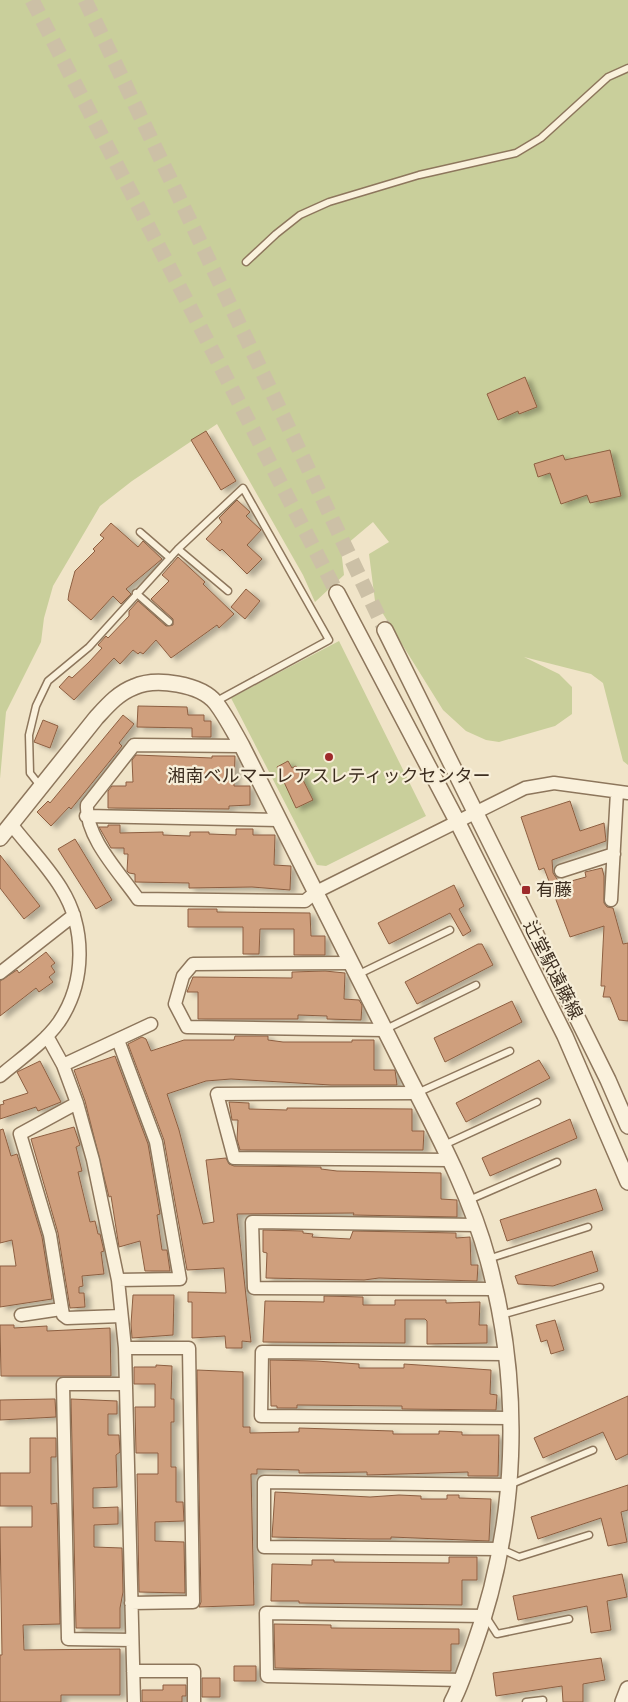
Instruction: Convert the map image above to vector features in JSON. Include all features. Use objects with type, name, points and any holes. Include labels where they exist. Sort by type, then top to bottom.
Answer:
[{"type":"street","name":"辻堂駅遠藤線","points":[[337,593],[457,821],[565,1036],[628,1182]]},
{"type":"street","name":"辻堂駅遠藤線","points":[[385,630],[608,1080],[628,1126]]},
{"type":"street","points":[[0,838],[112,700],[134,686],[153,682],[171,682],[193,688],[215,702],[242,746],[444,1145],[477,1226],[488,1259],[501,1315],[511,1418],[509,1485],[501,1550],[485,1616],[456,1700]]},
{"type":"street","points":[[242,746],[134,745],[87,805],[86,816],[91,831],[138,899],[305,901],[316,892],[525,788],[554,783],[623,792],[614,854],[611,900]]},
{"type":"street","points":[[86,816],[280,820]]},
{"type":"street","points":[[0,1076],[47,1036],[59,1021],[76,987],[80,953],[74,914],[61,888],[11,824]]},
{"type":"street","points":[[561,871],[614,854]]},
{"type":"street","points":[[0,974],[74,914]]},
{"type":"street","points":[[354,969],[193,964],[183,976],[175,1004],[188,1027],[385,1030]]},
{"type":"street","points":[[63,1065],[151,1024]]},
{"type":"street","points":[[47,1036],[63,1065],[77,1103],[94,1160],[118,1280],[125,1348],[134,1702]]},
{"type":"street","points":[[118,1040],[156,1142],[180,1279],[118,1280]]},
{"type":"street","points":[[416,1093],[217,1094],[234,1158],[450,1160]]},
{"type":"street","points":[[77,1103],[20,1134],[50,1236],[61,1309],[67,1318],[121,1316]]},
{"type":"street","points":[[477,1226],[252,1222],[254,1288],[495,1289]]},
{"type":"street","points":[[21,1315],[61,1309]]},
{"type":"street","points":[[125,1348],[189,1348],[193,1602],[131,1602]]},
{"type":"street","points":[[506,1354],[262,1352],[261,1416],[511,1418]]},
{"type":"street","points":[[126,1384],[63,1384],[68,1639],[132,1640]]},
{"type":"street","points":[[501,1550],[264,1547],[264,1482],[509,1485]]},
{"type":"street","points":[[462,1680],[267,1676],[266,1613],[485,1616]]},
{"type":"street","points":[[133,1671],[194,1671],[194,1702]]},
{"type":"street","points":[[623,1702],[628,1689]]},
{"type":"lane","points":[[246,262],[300,215],[329,202],[419,175],[516,153],[541,138],[608,77],[628,68]]},
{"type":"lane","points":[[41,787],[30,773],[29,735],[36,706],[48,681],[89,647],[136,593],[178,549],[243,488],[329,640],[215,702]]},
{"type":"lane","points":[[140,532],[170,558]]},
{"type":"lane","points":[[178,549],[228,591]]},
{"type":"lane","points":[[136,593],[169,622]]},
{"type":"lane","points":[[354,969],[450,930]]},
{"type":"lane","points":[[385,1030],[476,985]]},
{"type":"lane","points":[[416,1093],[510,1051]]},
{"type":"lane","points":[[444,1145],[536,1102]]},
{"type":"lane","points":[[468,1200],[557,1162]]},
{"type":"lane","points":[[488,1259],[588,1227]]},
{"type":"lane","points":[[501,1315],[600,1287]]},
{"type":"lane","points":[[509,1485],[593,1450]]},
{"type":"lane","points":[[501,1550],[519,1557],[588,1535]]},
{"type":"lane","points":[[485,1616],[497,1634],[569,1619]]},
{"type":"lane","points":[[526,1702],[543,1700]]},
{"type":"green space","points":[[0,0],[628,0],[628,765],[623,761],[603,683],[591,674],[524,657],[559,674],[572,687],[572,714],[555,726],[499,742],[486,740],[466,731],[443,710],[375,601],[369,554],[389,542],[373,522],[341,549],[344,575],[315,602],[303,575],[217,424],[132,481],[100,506],[53,586],[44,618],[41,642],[6,712],[0,779]]},
{"type":"green space","name":"湘南ベルマーレアスレティックセンター","points":[[339,641],[426,816],[326,866],[317,865],[231,698]]},
{"type":"building","points":[[525,377],[537,407],[519,414],[518,411],[498,420],[487,394]]},
{"type":"building","points":[[206,431],[236,481],[221,490],[191,440]]},
{"type":"building","points":[[610,450],[621,496],[590,503],[587,495],[561,504],[550,473],[538,477],[534,464],[563,455],[565,460]]},
{"type":"building","points":[[237,500],[250,512],[246,516],[261,530],[247,545],[262,559],[247,574],[222,549],[220,551],[206,539],[222,522],[219,518]]},
{"type":"building","points":[[111,523],[138,547],[143,541],[162,559],[126,589],[131,594],[121,604],[113,596],[91,620],[68,600],[69,593],[75,571],[95,551],[93,549],[104,538],[100,535]]},
{"type":"building","points":[[178,557],[205,582],[203,584],[234,614],[219,628],[217,625],[171,658],[156,640],[143,654],[140,652],[138,654],[133,650],[120,664],[114,658],[74,700],[59,687],[69,676],[72,678],[102,648],[98,645],[106,636],[108,638],[129,616],[129,611],[138,601],[166,626],[173,625],[173,619],[151,599],[169,581],[162,575]]},
{"type":"building","points":[[246,589],[260,601],[245,619],[231,607]]},
{"type":"building","points":[[138,706],[187,707],[188,715],[204,715],[204,721],[211,721],[211,737],[192,737],[192,728],[137,727]]},
{"type":"building","points":[[123,715],[134,724],[119,743],[122,746],[71,809],[69,807],[51,826],[37,812],[48,801],[50,803]]},
{"type":"building","points":[[43,720],[58,726],[50,748],[34,742]]},
{"type":"building","points":[[136,755],[212,758],[212,756],[235,756],[234,786],[250,786],[250,805],[229,806],[229,809],[108,808],[108,791],[112,786],[126,786],[126,782],[133,782],[132,760]]},
{"type":"building","points":[[288,761],[292,768],[296,766],[313,800],[296,808],[277,767]]},
{"type":"building","points":[[570,801],[580,831],[604,823],[606,841],[552,860],[553,873],[559,882],[563,881],[564,883],[586,877],[585,872],[602,868],[604,876],[604,903],[607,907],[613,908],[623,944],[628,943],[628,1021],[619,1020],[610,997],[603,997],[605,986],[601,986],[604,926],[570,937],[544,868],[539,870],[521,817]]},
{"type":"building","points":[[108,825],[120,825],[120,833],[163,832],[163,835],[190,836],[190,832],[209,832],[209,834],[236,835],[236,829],[253,829],[253,835],[275,835],[274,865],[291,866],[290,890],[252,887],[189,888],[189,883],[135,882],[135,874],[127,871],[128,854],[124,854],[124,848],[111,848],[99,827],[108,827]]},
{"type":"building","points":[[75,839],[112,900],[96,909],[58,849]]},
{"type":"building","points":[[0,855],[40,906],[24,919],[0,888]]},
{"type":"building","points":[[454,885],[464,906],[459,909],[471,931],[463,936],[450,913],[389,944],[378,923]]},
{"type":"building","points":[[188,909],[217,909],[217,912],[310,913],[311,936],[325,936],[325,955],[294,955],[294,929],[260,929],[259,954],[243,954],[243,927],[188,927]]},
{"type":"building","points":[[478,944],[482,944],[493,965],[417,1004],[405,982]]},
{"type":"building","points":[[46,952],[55,963],[51,966],[55,972],[49,977],[53,982],[39,992],[36,988],[0,1016],[0,981],[17,970],[19,973]]},
{"type":"building","points":[[325,971],[345,973],[344,999],[359,1000],[362,1005],[361,1020],[327,1019],[327,1016],[298,1015],[298,1019],[198,1019],[198,992],[187,992],[193,977],[292,978],[292,972]]},
{"type":"building","points":[[512,1001],[522,1022],[445,1062],[434,1038]]},
{"type":"building","points":[[235,1036],[268,1036],[268,1040],[283,1042],[352,1042],[352,1040],[374,1040],[374,1070],[395,1070],[397,1085],[331,1085],[231,1079],[206,1081],[167,1094],[179,1130],[203,1224],[214,1222],[206,1160],[226,1158],[229,1164],[234,1166],[321,1167],[321,1169],[337,1171],[441,1173],[441,1199],[457,1200],[457,1217],[353,1215],[354,1213],[237,1214],[251,1342],[242,1341],[242,1348],[226,1348],[225,1336],[192,1338],[192,1302],[188,1302],[188,1292],[226,1293],[224,1268],[187,1270],[164,1140],[128,1044],[142,1037],[146,1039],[151,1051],[184,1040],[234,1040]]},
{"type":"building","points":[[115,1056],[148,1144],[160,1214],[157,1215],[162,1250],[167,1250],[170,1271],[145,1271],[140,1241],[119,1247],[111,1196],[109,1197],[85,1101],[74,1070]]},
{"type":"building","points":[[539,1060],[550,1078],[466,1122],[456,1103]]},
{"type":"building","points":[[40,1061],[61,1102],[38,1111],[36,1107],[0,1119],[0,1105],[4,1104],[3,1101],[28,1093],[17,1072]]},
{"type":"building","points":[[229,1102],[249,1103],[249,1109],[412,1109],[412,1131],[424,1131],[423,1150],[240,1150],[237,1139],[238,1120],[232,1120]]},
{"type":"building","points":[[570,1119],[577,1138],[490,1176],[482,1158]]},
{"type":"building","points":[[74,1127],[80,1145],[76,1147],[82,1171],[78,1172],[90,1222],[95,1221],[98,1234],[100,1234],[104,1251],[101,1252],[104,1274],[82,1276],[83,1286],[79,1287],[79,1293],[84,1293],[85,1307],[70,1308],[58,1233],[31,1139]]},
{"type":"building","points":[[3,1129],[11,1156],[17,1154],[42,1237],[52,1299],[0,1307],[0,1266],[16,1266],[12,1240],[0,1243],[0,1130]]},
{"type":"building","points":[[596,1189],[603,1210],[507,1241],[500,1220]]},
{"type":"building","points":[[263,1230],[303,1231],[303,1233],[313,1234],[312,1237],[350,1239],[353,1231],[456,1233],[456,1238],[470,1237],[471,1265],[478,1265],[477,1281],[379,1278],[364,1280],[266,1278],[267,1253],[263,1252]]},
{"type":"building","points":[[592,1251],[598,1271],[553,1286],[518,1284],[515,1276]]},
{"type":"building","points":[[133,1295],[174,1295],[173,1335],[132,1338]]},
{"type":"building","points":[[324,1296],[363,1297],[363,1305],[395,1305],[395,1300],[446,1300],[446,1303],[480,1302],[479,1325],[487,1325],[487,1343],[427,1344],[427,1321],[425,1319],[405,1319],[405,1343],[263,1342],[265,1301],[324,1302]]},
{"type":"building","points":[[555,1320],[564,1350],[551,1354],[547,1340],[541,1342],[536,1325]]},
{"type":"building","points":[[0,1325],[14,1325],[14,1328],[47,1326],[47,1331],[110,1328],[111,1376],[1,1376]]},
{"type":"building","points":[[270,1360],[359,1364],[359,1368],[404,1368],[404,1364],[491,1370],[490,1394],[497,1395],[496,1410],[402,1409],[402,1406],[297,1405],[297,1408],[277,1408],[277,1406],[271,1406]]},
{"type":"building","points":[[156,1365],[172,1366],[171,1399],[174,1399],[174,1422],[171,1422],[171,1467],[176,1467],[176,1502],[183,1502],[184,1521],[155,1522],[155,1541],[184,1542],[185,1593],[139,1592],[137,1474],[158,1474],[158,1453],[136,1453],[135,1407],[155,1407],[155,1384],[134,1384],[134,1367],[156,1367]]},
{"type":"building","points":[[197,1370],[243,1372],[243,1427],[250,1427],[250,1433],[299,1432],[299,1428],[393,1431],[393,1434],[439,1434],[439,1431],[462,1432],[462,1435],[499,1435],[498,1476],[468,1476],[468,1472],[367,1475],[367,1472],[299,1473],[299,1470],[257,1469],[257,1474],[251,1474],[254,1605],[199,1607],[201,1602]]},
{"type":"building","points":[[628,1396],[628,1454],[616,1460],[603,1432],[543,1458],[534,1438]]},
{"type":"building","points":[[55,1399],[56,1417],[0,1420],[0,1400]]},
{"type":"building","points":[[71,1399],[117,1401],[117,1414],[108,1414],[108,1435],[119,1435],[120,1452],[116,1455],[117,1487],[93,1488],[93,1508],[118,1507],[118,1524],[94,1525],[94,1547],[122,1548],[123,1592],[120,1608],[120,1628],[76,1628]]},
{"type":"building","points":[[30,1438],[56,1438],[56,1457],[51,1457],[51,1504],[57,1503],[60,1624],[23,1625],[24,1650],[120,1649],[120,1695],[61,1695],[61,1702],[0,1702],[0,1655],[2,1655],[0,1527],[32,1527],[32,1506],[0,1506],[0,1473],[30,1473]]},
{"type":"building","points":[[628,1485],[628,1510],[621,1512],[627,1542],[608,1546],[601,1518],[538,1539],[531,1517]]},
{"type":"building","points":[[275,1492],[370,1497],[421,1496],[421,1499],[447,1499],[447,1495],[459,1495],[459,1498],[491,1499],[489,1541],[391,1537],[391,1539],[369,1539],[272,1537]]},
{"type":"building","points":[[449,1557],[477,1557],[477,1580],[462,1580],[462,1605],[271,1601],[272,1564],[312,1565],[312,1560],[334,1560],[334,1562],[449,1563]]},
{"type":"building","points":[[622,1574],[627,1597],[607,1601],[611,1630],[591,1633],[587,1606],[518,1620],[513,1596]]},
{"type":"building","points":[[274,1624],[331,1625],[331,1628],[459,1629],[459,1644],[451,1644],[451,1671],[275,1668]]},
{"type":"building","points":[[601,1658],[605,1680],[583,1684],[583,1702],[563,1702],[562,1686],[496,1696],[493,1673]]},
{"type":"building","points":[[234,1666],[256,1666],[256,1681],[234,1681]]},
{"type":"building","points":[[202,1678],[220,1678],[220,1697],[202,1697]]},
{"type":"building","points":[[163,1685],[186,1685],[186,1696],[182,1696],[182,1702],[142,1702],[142,1690],[163,1690]]},
{"type":"tunnel","points":[[32,0],[337,593]]},
{"type":"tunnel","points":[[85,0],[385,630]]},
{"type":"place","name":"湘南ベルマーレアスレティックセンター","points":[[329,757]]},
{"type":"place","name":"有藤","points":[[526,890]]}]
